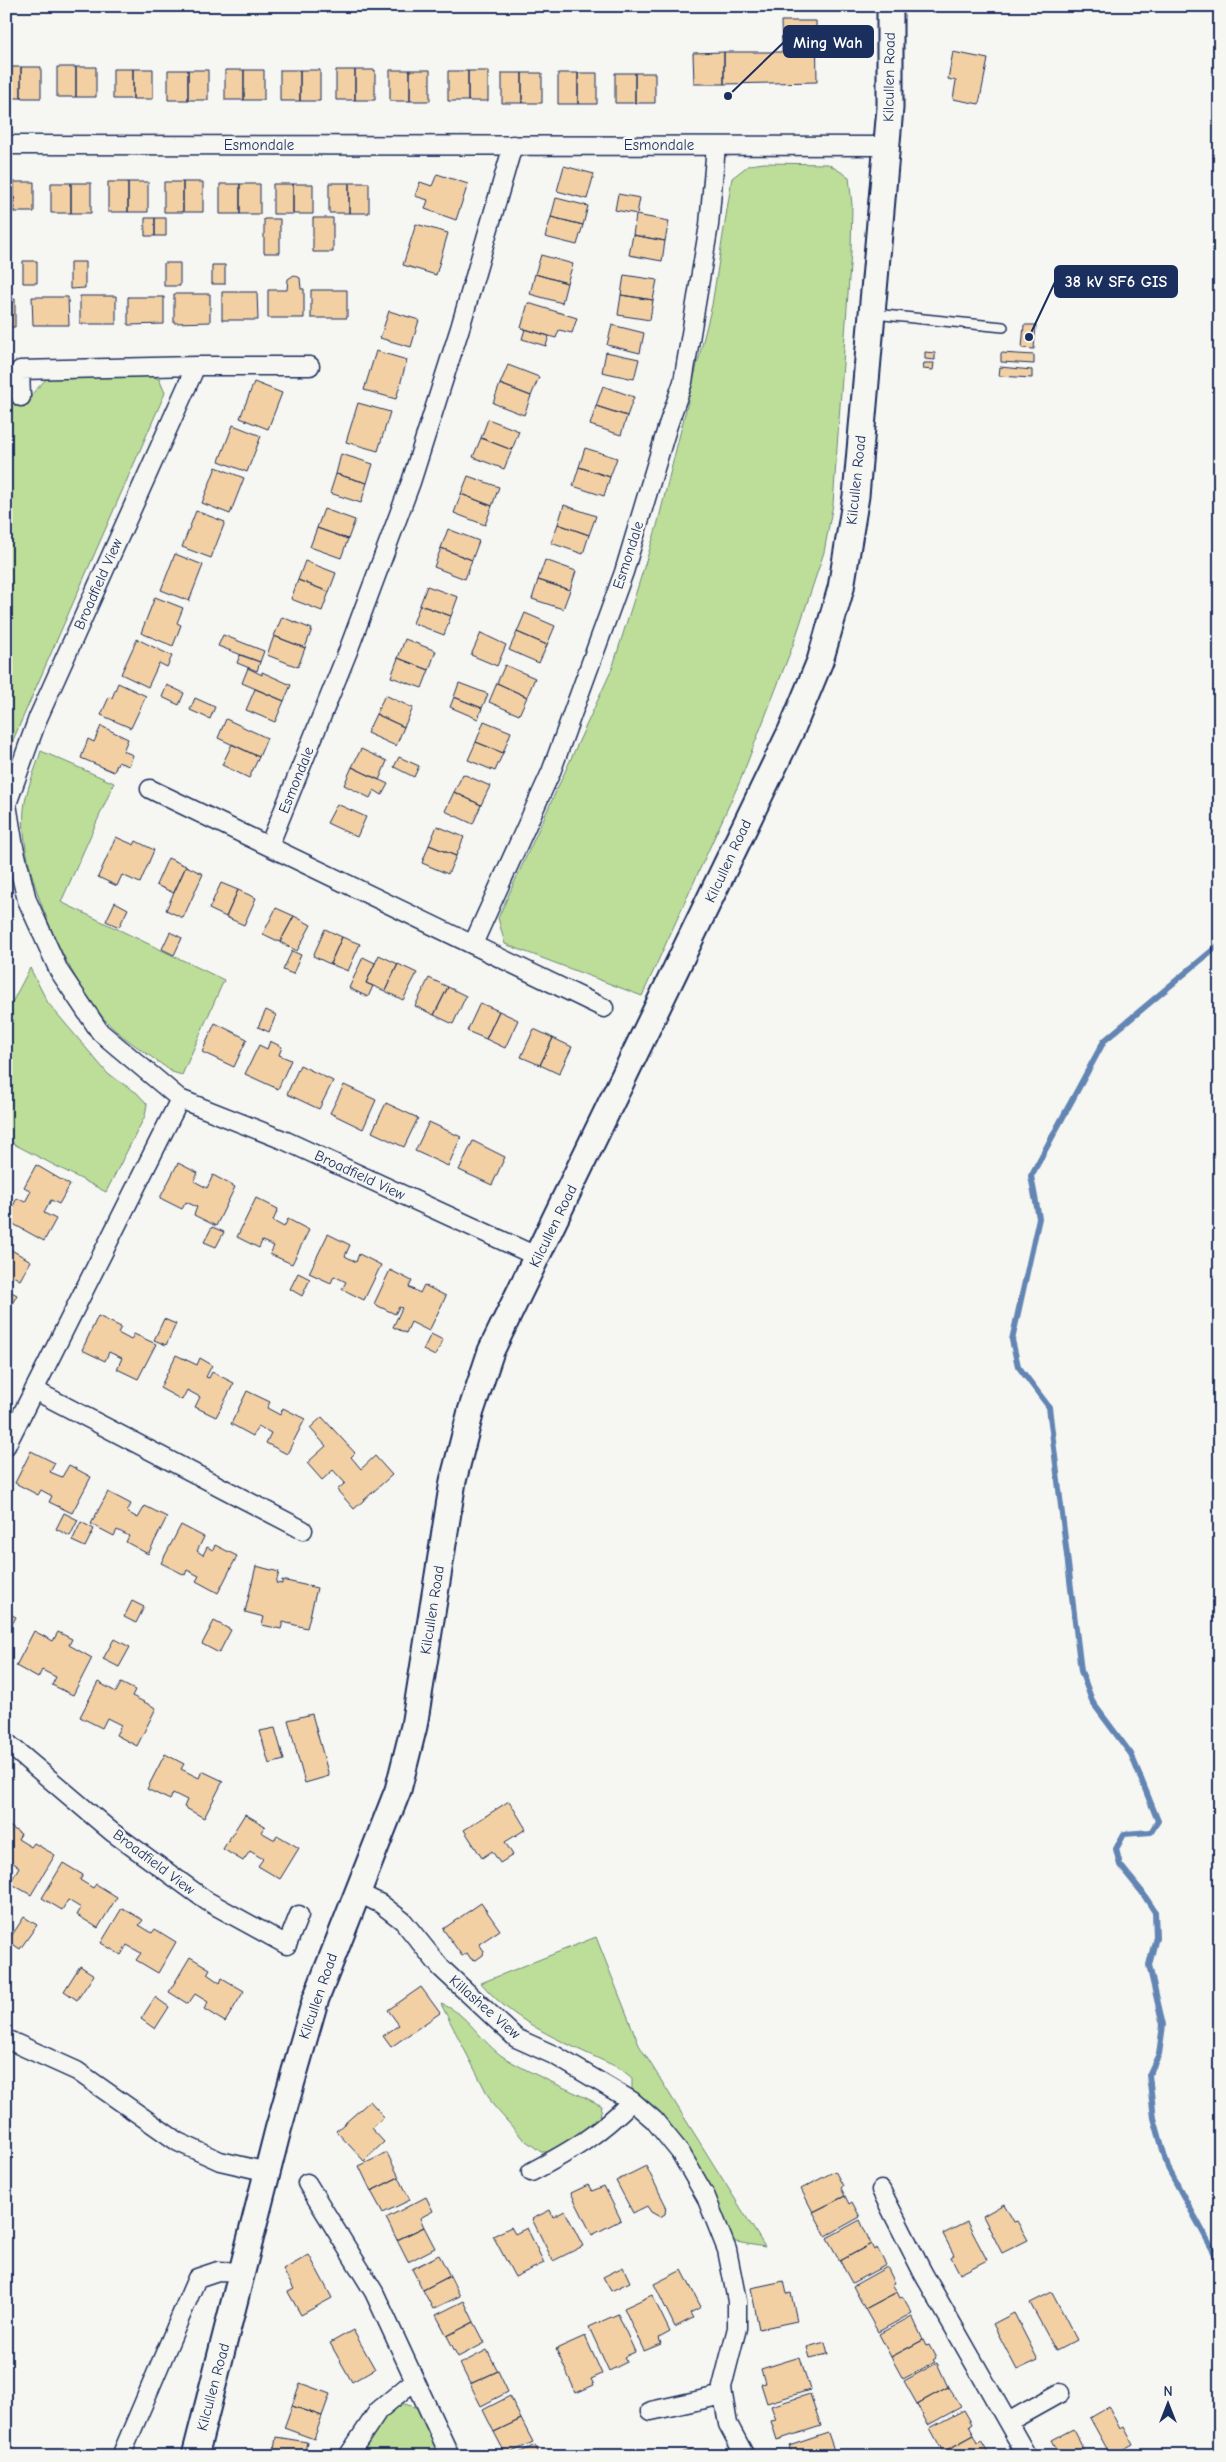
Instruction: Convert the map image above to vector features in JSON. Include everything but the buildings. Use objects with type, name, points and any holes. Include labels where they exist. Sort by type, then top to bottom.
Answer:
[{"type":"main road","name":"Kilcullen Road","points":[[195,2456],[268,2172],[315,2000],[398,1790],[411,1735],[453,1481],[471,1411],[491,1351],[791,731],[820,661],[841,588],[856,496],[870,313],[890,108],[890,6]]},
{"type":"street","name":"Esmondale","points":[[6,145],[886,146]]},
{"type":"street","name":"Esmondale","points":[[269,846],[348,651],[411,482],[468,299],[513,145]]},
{"type":"street","name":"Esmondale","points":[[473,944],[551,772],[624,572],[668,425],[683,382],[709,225],[716,146]]},
{"type":"street","points":[[21,397],[20,370],[196,366],[310,366]]},
{"type":"street","name":"Broadfield View","points":[[196,366],[38,718],[7,804],[14,847],[27,900],[59,972],[100,1032],[180,1099],[286,1141],[538,1257]]},
{"type":"street","points":[[150,789],[604,1008]]},
{"type":"street","points":[[6,1446],[36,1391],[180,1099]]},
{"type":"street","points":[[36,1391],[303,1530]]},
{"type":"street","name":"Broadfield View","points":[[6,1742],[112,1832],[207,1901],[287,1945],[299,1915]]},
{"type":"street","name":"Killashee View","points":[[357,1892],[381,1904],[403,1921],[441,1968],[516,2038],[556,2056],[632,2101],[654,2120],[680,2152],[706,2197],[727,2250],[737,2301],[738,2328],[722,2388],[728,2424],[745,2456]]},
{"type":"street","points":[[6,2039],[77,2071],[178,2142],[220,2161],[268,2172]]},
{"type":"street","points":[[531,2172],[580,2146],[610,2123],[632,2101]]},
{"type":"street","points":[[307,2183],[374,2292],[450,2456]]},
{"type":"street","points":[[881,2190],[923,2274],[1027,2456]]},
{"type":"street","points":[[122,2456],[197,2278],[218,2271],[243,2272]]},
{"type":"street","points":[[348,2456],[378,2411],[415,2380]]},
{"type":"street","points":[[1008,2422],[1060,2393]]},
{"type":"street","points":[[651,2411],[723,2395]]},
{"type":"lane","points":[[870,313],[1003,327]]},
{"type":"green space","points":[[764,163],[828,164],[849,177],[852,205],[851,251],[833,504],[824,552],[793,645],[740,781],[642,996],[505,944],[498,918],[612,669],[657,526],[712,305],[732,178],[749,165]]},
{"type":"green space","points":[[144,373],[159,379],[165,393],[13,740],[6,778],[6,399],[30,396],[50,375]]},
{"type":"green space","points":[[41,751],[114,783],[61,902],[224,980],[182,1075],[172,1072],[128,1040],[106,1021],[75,976],[46,918],[27,856],[24,827],[26,796]]},
{"type":"green space","points":[[30,968],[48,1003],[108,1074],[137,1093],[147,1104],[145,1116],[106,1192],[6,1140],[6,1014]]},
{"type":"green space","points":[[596,1937],[639,2045],[765,2247],[730,2241],[678,2139],[632,2089],[632,2078],[621,2069],[564,2043],[528,2023],[495,1998],[481,1983]]},
{"type":"green space","points":[[441,2004],[459,2014],[496,2052],[505,2058],[602,2106],[599,2122],[559,2152],[541,2152],[522,2138],[493,2105]]},
{"type":"green space","points":[[398,2402],[418,2408],[442,2456],[361,2456],[377,2423]]},
{"type":"waterway","points":[[1220,944],[1104,1041],[1031,1176],[1039,1218],[1012,1340],[1018,1366],[1049,1407],[1081,1671],[1093,1703],[1131,1754],[1158,1821],[1151,1832],[1124,1834],[1116,1849],[1120,1865],[1142,1892],[1155,1912],[1156,1937],[1149,1965],[1163,2025],[1159,2054],[1149,2075],[1154,2118],[1168,2168],[1220,2263]]},
{"type":"place","name":"Ming Wah","points":[[728,96]]},
{"type":"place","name":"38 kV SF6 GIS","points":[[1029,337]]}]
